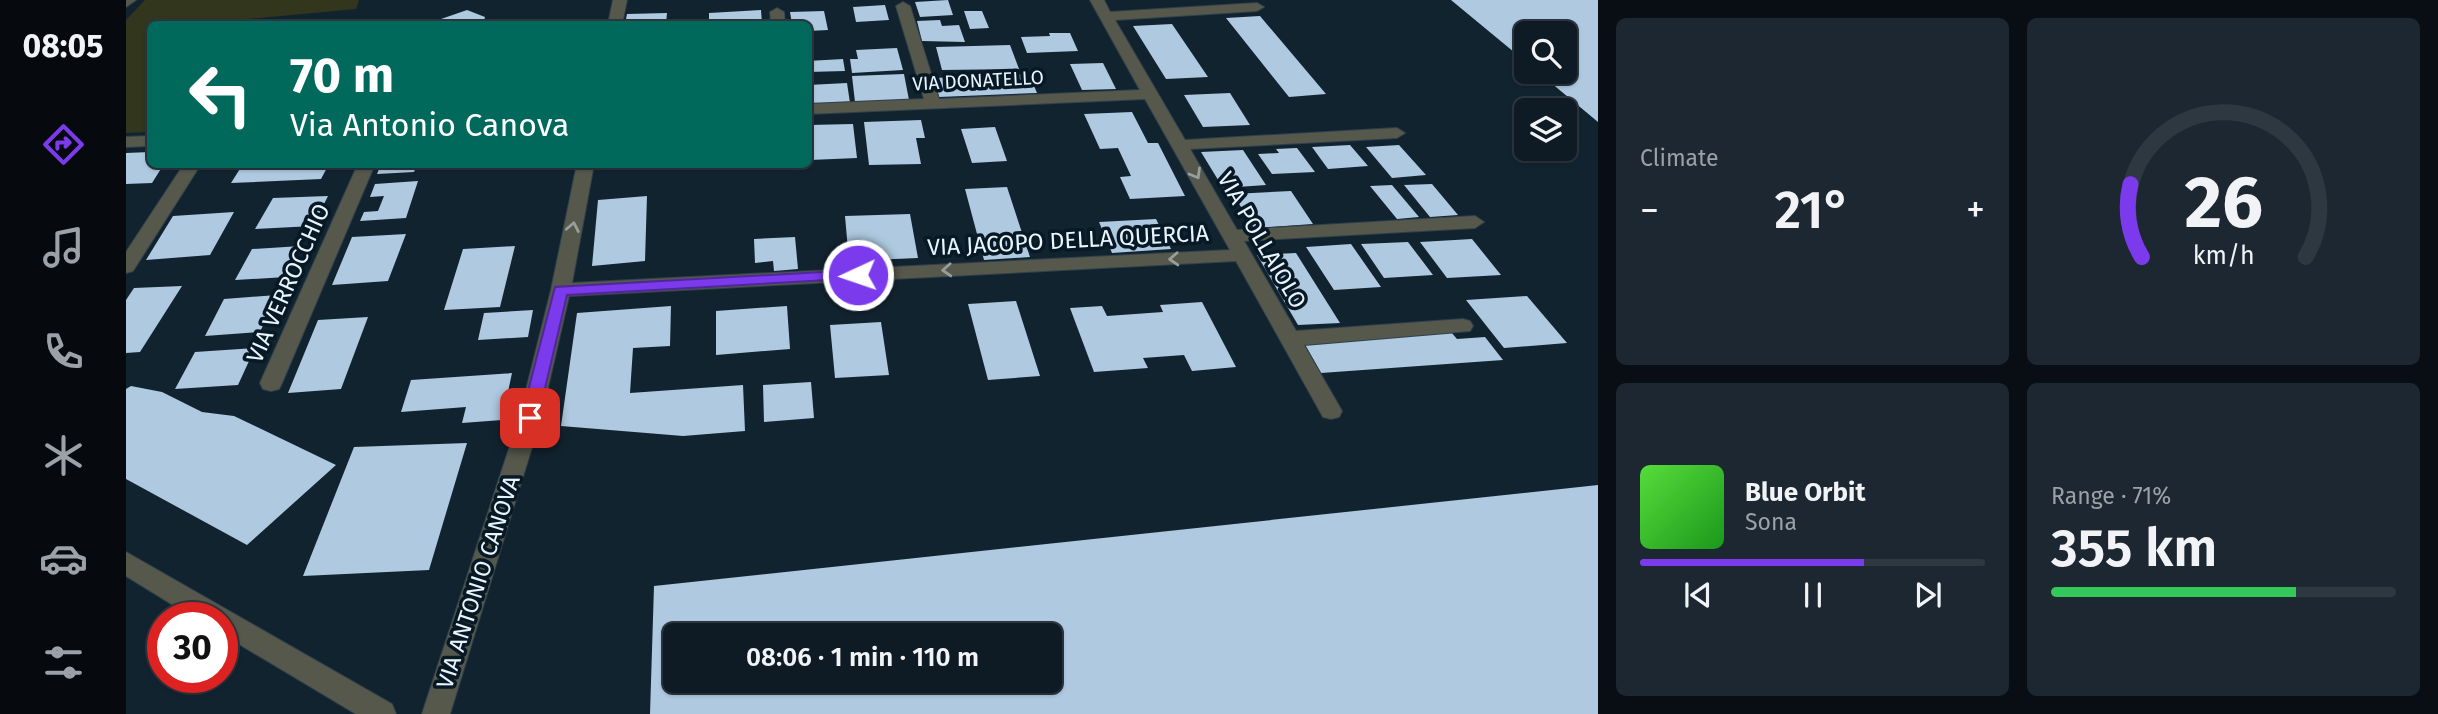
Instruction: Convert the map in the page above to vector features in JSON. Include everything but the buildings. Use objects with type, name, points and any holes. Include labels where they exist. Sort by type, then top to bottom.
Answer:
[{"type":"street","points":[[616,21],[620,0]]},
{"type":"street","name":"VIA POLLAIOLO","points":[[1097,0],[1331,411]]},
{"type":"street","points":[[902,6],[933,104]]},
{"type":"street","points":[[1106,16],[1257,7]]},
{"type":"street","name":"VIA DONATELLO","points":[[812,109],[1150,94]]},
{"type":"street","points":[[1180,145],[1397,133]]},
{"type":"street","points":[[126,142],[147,141]]},
{"type":"street","points":[[126,267],[190,168]]},
{"type":"street","name":"VIA VERROCCHIO","points":[[271,383],[365,168]]},
{"type":"street","name":"VIA ANTONIO CANOVA","points":[[436,714],[530,418],[561,290],[585,168]]},
{"type":"street","points":[[1231,236],[1475,222]]},
{"type":"street","name":"VIA JACOPO DELLA QUERCIA","points":[[561,290],[1242,255]]},
{"type":"street","points":[[1290,339],[1463,326]]},
{"type":"street","points":[[126,563],[191,602]]},
{"type":"street","points":[[238,630],[382,714]]},
{"type":"green space","points":[[145,0],[359,0],[356,9],[227,21],[147,21],[147,132],[126,133],[126,20]]},
{"type":"route","points":[[530,418],[561,290],[858,275]]}]
